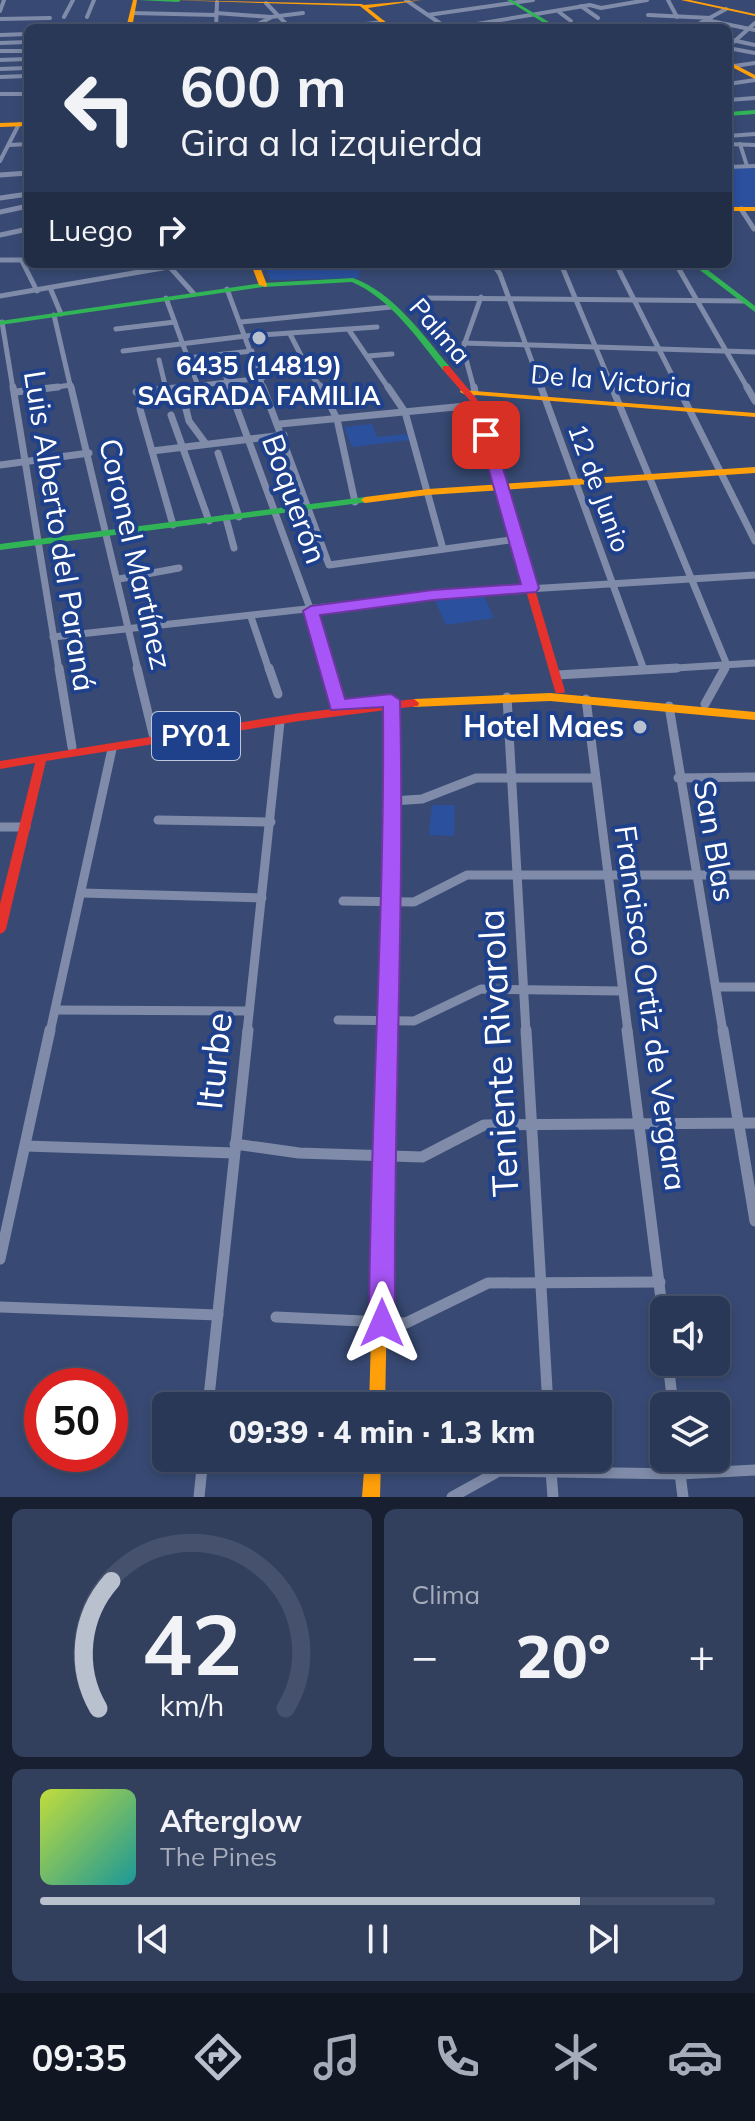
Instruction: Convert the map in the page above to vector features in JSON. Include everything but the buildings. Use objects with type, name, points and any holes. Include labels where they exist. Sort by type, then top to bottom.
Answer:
[{"type":"main road","points":[[130,24],[138,0],[178,1],[216,8],[410,0]]},
{"type":"main road","points":[[683,0],[726,9],[755,23]]},
{"type":"main road","points":[[512,1],[549,24]]},
{"type":"main road","points":[[360,4],[385,24]]},
{"type":"main road","points":[[732,63],[755,78]]},
{"type":"main road","points":[[732,114],[755,112]]},
{"type":"main road","points":[[0,125],[23,124]]},
{"type":"main road","points":[[732,209],[755,209]]},
{"type":"main road","points":[[1,323],[263,285],[257,268]]},
{"type":"main road","points":[[702,268],[749,300],[755,310]]},
{"type":"main road","name":"Palma","points":[[263,285],[360,281],[391,307],[473,398],[560,691]]},
{"type":"main road","name":"De la Victoria","points":[[473,398],[545,399],[755,415]]},
{"type":"main road","points":[[0,547],[428,492],[755,470]]},
{"type":"main road","name":"PY01","points":[[0,765],[481,691],[560,691],[755,709]]},
{"type":"main road","name":"PY01","points":[[0,758],[338,706],[507,697],[586,699],[755,716]]},
{"type":"main road","points":[[378,1392],[391,902],[392,703]]},
{"type":"main road","points":[[0,929],[5,894],[26,827],[41,760]]},
{"type":"main road","points":[[371,1497],[372,1472]]},
{"type":"street","points":[[0,11],[4,0]]},
{"type":"street","points":[[64,17],[73,0]]},
{"type":"street","points":[[87,17],[94,0]]},
{"type":"street","points":[[410,0],[443,24]]},
{"type":"street","points":[[428,15],[533,0]]},
{"type":"street","points":[[479,24],[581,6],[609,7],[647,0]]},
{"type":"street","points":[[668,0],[681,24]]},
{"type":"street","points":[[177,14],[178,1]]},
{"type":"street","points":[[266,4],[286,24]]},
{"type":"street","points":[[581,6],[598,18]]},
{"type":"street","points":[[132,13],[177,14],[216,8],[271,17],[303,13]]},
{"type":"street","points":[[699,24],[726,9]]},
{"type":"street","points":[[643,11],[652,24]]},
{"type":"street","points":[[559,12],[571,21]]},
{"type":"street","points":[[648,15],[755,23]]},
{"type":"street","points":[[258,24],[271,17]]},
{"type":"street","points":[[0,19],[40,23],[50,18]]},
{"type":"street","points":[[710,18],[727,24]]},
{"type":"street","points":[[325,19],[330,24]]},
{"type":"street","points":[[732,45],[755,23]]},
{"type":"street","points":[[732,25],[748,28]]},
{"type":"street","points":[[0,35],[24,34]]},
{"type":"street","points":[[734,41],[755,45]]},
{"type":"street","points":[[0,43],[24,42]]},
{"type":"street","points":[[732,49],[755,53]]},
{"type":"street","points":[[0,51],[24,51]]},
{"type":"street","points":[[0,60],[24,59]]},
{"type":"street","points":[[732,62],[754,62]]},
{"type":"street","points":[[0,69],[24,67]]},
{"type":"street","points":[[0,77],[24,80]]},
{"type":"street","points":[[732,83],[755,78]]},
{"type":"street","points":[[15,93],[24,85]]},
{"type":"street","points":[[0,94],[24,94]]},
{"type":"street","points":[[732,100],[755,98]]},
{"type":"street","points":[[0,161],[23,124]]},
{"type":"street","points":[[732,136],[755,134]]},
{"type":"street","points":[[0,143],[24,144]]},
{"type":"street","points":[[732,144],[755,145]]},
{"type":"street","points":[[740,144],[747,166]]},
{"type":"street","points":[[732,167],[755,166]]},
{"type":"street","points":[[20,174],[20,195]]},
{"type":"street","points":[[0,175],[24,174]]},
{"type":"street","points":[[0,198],[24,194]]},
{"type":"street","points":[[0,212],[24,207]]},
{"type":"street","points":[[741,209],[754,229]]},
{"type":"street","points":[[0,235],[24,230]]},
{"type":"street","points":[[0,260],[24,260]]},
{"type":"street","points":[[28,268],[37,291]]},
{"type":"street","points":[[0,296],[51,290],[159,268]]},
{"type":"street","points":[[171,268],[194,294]]},
{"type":"street","name":"12 de Junio","points":[[496,268],[500,274]]},
{"type":"street","name":"12 de Junio","points":[[499,268],[644,670]]},
{"type":"street","points":[[563,268],[727,665]]},
{"type":"street","points":[[618,268],[755,541]]},
{"type":"street","points":[[681,268],[755,401]]},
{"type":"street","points":[[227,289],[263,378],[331,566],[517,539]]},
{"type":"street","name":"Coronel Martínez","points":[[51,290],[153,734]]},
{"type":"street","points":[[280,424],[405,412],[473,398],[464,343],[481,297]]},
{"type":"street","points":[[166,298],[198,386]]},
{"type":"street","points":[[423,298],[749,300]]},
{"type":"street","points":[[241,322],[306,320],[328,313],[391,307]]},
{"type":"street","points":[[116,329],[175,322]]},
{"type":"street","name":"Luis Alberto del Paraná","points":[[1,323],[16,392],[72,747]]},
{"type":"street","points":[[123,351],[246,336],[377,327]]},
{"type":"street","points":[[349,330],[405,412],[443,549]]},
{"type":"street","points":[[290,334],[311,375],[326,392],[337,419],[355,502]]},
{"type":"street","points":[[464,343],[755,352]]},
{"type":"street","points":[[188,358],[252,351]]},
{"type":"street","points":[[368,356],[392,354]]},
{"type":"street","name":"Boquerón","points":[[218,355],[311,611],[338,706]]},
{"type":"street","points":[[159,360],[166,389]]},
{"type":"street","points":[[136,392],[263,378]]},
{"type":"street","points":[[16,392],[71,385]]},
{"type":"street","points":[[140,409],[173,525]]},
{"type":"street","points":[[186,409],[189,421],[206,444]]},
{"type":"street","points":[[171,415],[209,521]]},
{"type":"street","points":[[152,451],[284,435]]},
{"type":"street","points":[[0,465],[89,453]]},
{"type":"street","points":[[218,453],[239,517]]},
{"type":"street","points":[[226,518],[234,548]]},
{"type":"street","points":[[119,579],[179,568]]},
{"type":"street","points":[[53,637],[130,626],[311,611],[433,595],[755,575]]},
{"type":"street","points":[[251,617],[278,694]]},
{"type":"street","points":[[557,675],[755,663]]},
{"type":"street","points":[[705,704],[727,665]]},
{"type":"street","name":"Teniente Rivarola","points":[[507,697],[547,1392]]},
{"type":"street","name":"Francisco Ortiz de Vergara","points":[[586,699],[661,1296]]},
{"type":"street","name":"San Blas","points":[[669,706],[678,778],[755,1221]]},
{"type":"street","name":"Iturbe","points":[[210,1392],[280,722]]},
{"type":"street","points":[[0,1259],[112,749]]},
{"type":"street","points":[[678,778],[755,777]]},
{"type":"street","points":[[393,801],[422,799],[476,778],[594,778]]},
{"type":"street","points":[[158,820],[271,822]]},
{"type":"street","points":[[0,827],[26,827]]},
{"type":"street","points":[[343,901],[391,902],[427,898],[467,875],[755,875]]},
{"type":"street","points":[[82,893],[262,898]]},
{"type":"street","points":[[716,987],[755,987]]},
{"type":"street","points":[[338,1020],[414,1021],[481,989],[621,991]]},
{"type":"street","points":[[57,1010],[249,1011]]},
{"type":"street","points":[[26,1146],[235,1148],[382,1158],[422,1157],[484,1125],[755,1123]]},
{"type":"street","points":[[276,1317],[406,1323],[488,1283],[660,1282]]},
{"type":"street","points":[[0,1307],[218,1315]]},
{"type":"street","points":[[612,1469],[680,1474],[755,1470]]},
{"type":"street","points":[[199,1497],[202,1472]]},
{"type":"street","points":[[452,1497],[497,1472]]},
{"type":"street","points":[[551,1472],[553,1497]]},
{"type":"street","points":[[680,1474],[683,1497]]},
{"type":"shaded area","points":[[732,167],[755,167],[755,208],[732,208]]},
{"type":"shaded area","points":[[265,268],[359,268],[359,278],[271,280]]},
{"type":"shaded area","points":[[372,424],[377,437],[407,434],[410,440],[352,447],[344,427]]},
{"type":"shaded area","points":[[483,594],[494,618],[446,625],[435,601]]},
{"type":"shaded area","points":[[432,805],[455,805],[454,836],[429,835]]},
{"type":"traffic: fast","points":[[141,0],[178,1]]},
{"type":"traffic: fast","points":[[509,0],[549,24]]},
{"type":"traffic: fast","points":[[732,114],[755,112]]},
{"type":"traffic: fast","points":[[701,268],[755,310]]},
{"type":"traffic: fast","points":[[0,323],[263,285],[353,280],[391,305],[446,368]]},
{"type":"traffic: fast","points":[[0,547],[365,500]]},
{"type":"traffic: fast","points":[[389,932],[392,707]]},
{"type":"traffic: slow","points":[[130,24],[135,0]]},
{"type":"traffic: slow","points":[[170,0],[361,5],[385,24]]},
{"type":"traffic: slow","points":[[363,7],[420,0]]},
{"type":"traffic: slow","points":[[683,0],[755,15]]},
{"type":"traffic: slow","points":[[732,65],[755,77]]},
{"type":"traffic: slow","points":[[0,125],[24,124]]},
{"type":"traffic: slow","points":[[732,209],[755,209]]},
{"type":"traffic: slow","points":[[257,268],[263,285]]},
{"type":"traffic: slow","points":[[464,392],[755,415]]},
{"type":"traffic: slow","points":[[365,500],[428,492],[755,470]]},
{"type":"traffic: slow","points":[[414,703],[550,697],[755,716]]},
{"type":"traffic: slow","points":[[377,1392],[389,932]]},
{"type":"traffic: slow","points":[[371,1497],[372,1472]]},
{"type":"traffic: jam","points":[[446,368],[476,403],[560,691]]},
{"type":"traffic: jam","points":[[0,765],[300,717],[414,703]]},
{"type":"traffic: jam","points":[[0,929],[41,760]]},
{"type":"place","name":"6435 (14819) SAGRADA FAMILIA","points":[[259,338]]},
{"type":"place","name":"Hotel Maes","points":[[640,727]]},
{"type":"route","points":[[382,1323],[382,1158],[393,801],[391,700],[338,706],[311,611],[433,595],[531,588],[486,435]]}]
